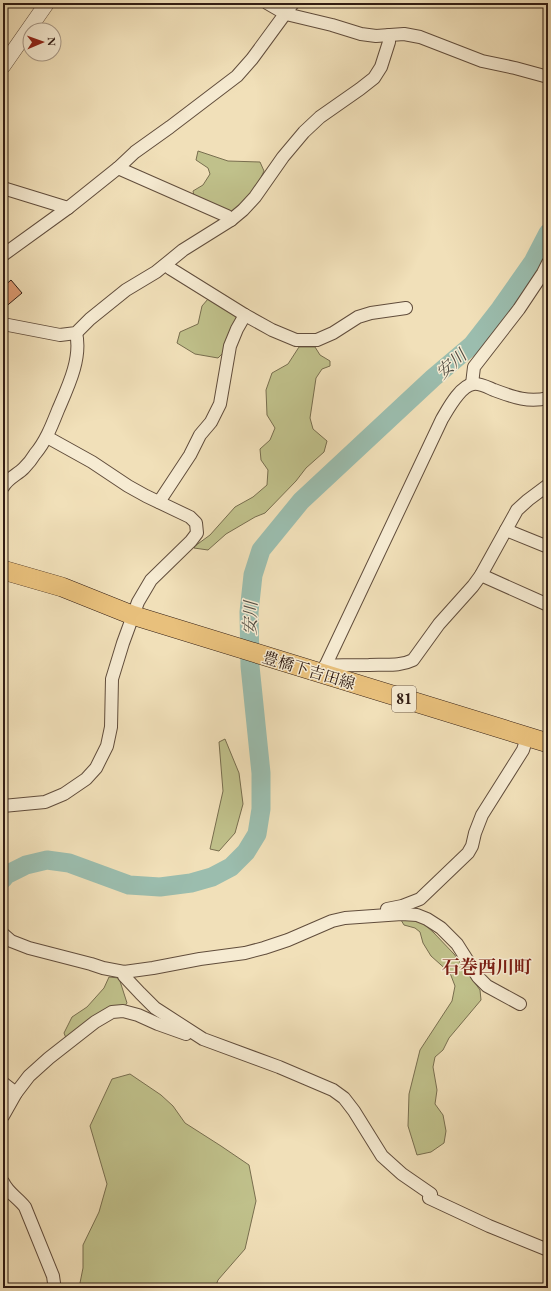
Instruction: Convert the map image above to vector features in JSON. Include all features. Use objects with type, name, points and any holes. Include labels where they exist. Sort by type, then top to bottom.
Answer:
[{"type":"main road","name":"豊橋下吉田線","points":[[3,570],[62,588],[132,615],[261,655],[323,669],[372,689],[548,743]]},
{"type":"street","points":[[3,66],[47,3]]},
{"type":"street","points":[[267,3],[286,14],[332,25],[361,34],[376,36],[404,34],[420,37],[482,61],[548,77]]},
{"type":"street","points":[[3,255],[68,208],[118,168],[135,152],[237,76],[252,60],[294,3]]},
{"type":"street","points":[[3,324],[60,335],[76,333],[90,319],[126,290],[166,265],[183,250],[231,220],[244,210],[256,197],[283,157],[304,132],[320,117],[360,90],[374,78],[381,67],[389,42],[389,35]]},
{"type":"street","points":[[118,168],[227,216],[231,220]]},
{"type":"street","points":[[3,188],[68,208]]},
{"type":"street","points":[[472,384],[474,367],[519,309],[543,274],[548,263]]},
{"type":"street","points":[[166,265],[245,315],[272,330],[296,340],[317,340],[333,333],[358,317],[371,313],[406,308]]},
{"type":"street","points":[[159,502],[190,455],[200,435],[211,422],[220,404],[230,346],[245,315]]},
{"type":"street","points":[[3,486],[6,481],[23,469],[47,437],[69,383],[77,352],[76,333]]},
{"type":"street","points":[[323,669],[442,419],[453,402],[464,389],[472,384],[481,385],[510,396],[527,400],[540,400],[548,398]]},
{"type":"street","points":[[3,806],[44,802],[64,794],[86,779],[96,768],[107,746],[111,727],[112,679],[132,615],[151,580],[191,541],[197,533],[196,523],[190,517],[128,486],[92,462],[47,437]]},
{"type":"street","points":[[323,669],[361,665],[395,665],[413,660],[439,624],[481,575],[517,510],[548,485]]},
{"type":"street","points":[[506,530],[548,547]]},
{"type":"street","points":[[481,575],[548,605]]},
{"type":"street","points":[[377,915],[381,910],[402,906],[420,899],[468,853],[472,846],[474,833],[482,815],[523,750],[527,737]]},
{"type":"street","points":[[3,934],[11,941],[29,948],[103,968],[124,972],[245,953],[288,940],[332,921],[345,918],[377,915],[417,915],[427,919],[441,928],[457,944],[478,977],[487,986],[520,1004]]},
{"type":"street","points":[[124,972],[124,976],[155,1008],[196,1035],[333,1090],[344,1098],[354,1111],[382,1156],[430,1196],[489,1226],[548,1250]]},
{"type":"street","points":[[3,1116],[16,1093],[29,1076],[48,1058],[95,1022],[112,1012],[123,1011],[187,1034],[196,1035]]},
{"type":"street","points":[[3,1083],[16,1093]]},
{"type":"street","points":[[3,1182],[7,1190],[18,1198],[25,1207],[53,1276],[53,1288]]},
{"type":"green space","points":[[198,151],[228,161],[260,162],[264,171],[258,183],[247,199],[233,213],[194,196],[193,191],[203,185],[210,174],[208,168],[196,160]]},
{"type":"green space","points":[[208,299],[237,314],[239,319],[225,351],[218,358],[195,354],[177,343],[180,332],[198,324],[202,306]]},
{"type":"green space","points":[[299,347],[315,347],[320,355],[330,361],[330,366],[322,369],[316,378],[310,418],[313,429],[327,441],[324,452],[306,468],[296,481],[265,513],[255,517],[226,534],[208,550],[194,548],[210,535],[235,507],[253,497],[267,485],[268,470],[261,460],[260,449],[270,440],[275,428],[267,415],[266,390],[272,373],[288,364]]},
{"type":"green space","points":[[225,739],[239,773],[243,804],[235,833],[219,851],[210,849],[223,791],[219,742]]},
{"type":"green space","points":[[407,919],[422,922],[454,954],[480,990],[481,1000],[449,1038],[443,1050],[435,1057],[433,1067],[437,1090],[435,1104],[443,1115],[446,1131],[444,1143],[431,1152],[417,1155],[408,1126],[409,1094],[420,1050],[452,1001],[455,986],[450,973],[431,956],[423,943],[420,932],[415,928],[404,925],[401,920]]},
{"type":"green space","points":[[109,977],[119,978],[127,1003],[124,1007],[66,1038],[64,1033],[72,1017],[87,1007],[104,988]]},
{"type":"green space","points":[[130,1074],[161,1095],[173,1106],[185,1123],[249,1165],[256,1201],[245,1249],[218,1280],[215,1288],[79,1288],[83,1268],[83,1245],[99,1212],[107,1184],[90,1126],[112,1079]]},
{"type":"building","points":[[11,280],[22,293],[3,309],[3,287]]},
{"type":"waterway","name":"安川","points":[[3,879],[6,875],[26,865],[47,860],[69,863],[129,885],[160,887],[191,883],[212,877],[231,867],[246,852],[257,834],[261,809],[261,773],[250,666],[249,612],[253,575],[261,550],[301,501],[433,378],[472,345],[500,309],[533,262],[548,233]]},
{"type":"district","name":"石巻西川町","points":[[487,967]]}]
